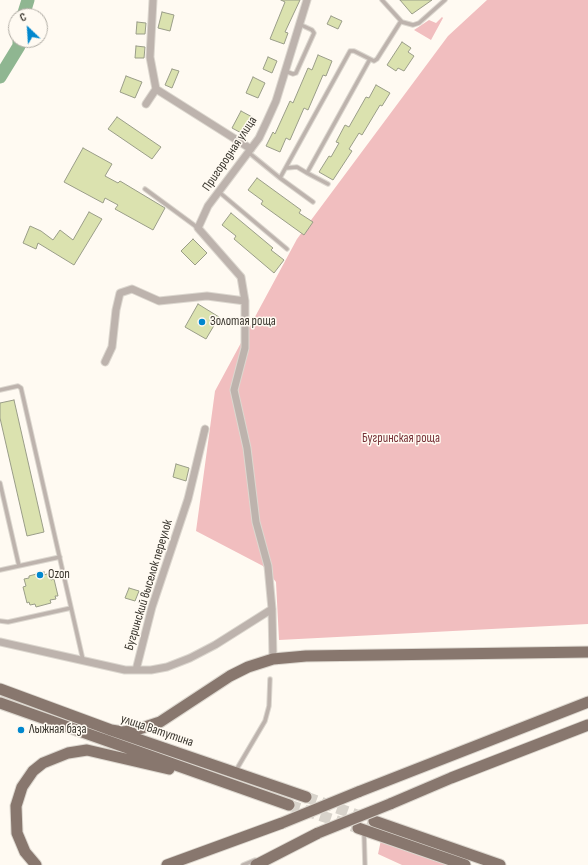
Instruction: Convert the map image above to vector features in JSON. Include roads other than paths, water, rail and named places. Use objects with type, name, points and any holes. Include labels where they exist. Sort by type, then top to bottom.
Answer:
[{"type":"main road","points":[[111,730],[123,732],[136,730],[160,722],[230,676],[248,667],[273,659],[306,656],[588,652]]},
{"type":"main road","name":"улица Ватутина","points":[[0,689],[111,730],[306,797]]},
{"type":"main road","points":[[167,865],[282,823],[588,702]]},
{"type":"main road","name":"улица Ватутина","points":[[0,703],[289,805]]},
{"type":"main road","points":[[256,865],[318,833],[451,778],[588,725]]},
{"type":"main road","points":[[36,865],[25,852],[17,833],[16,806],[22,787],[33,771],[43,763],[68,753],[87,750],[202,775]]},
{"type":"main road","points":[[374,821],[500,865]]},
{"type":"main road","points":[[361,830],[465,865]]},
{"type":"street","points":[[146,104],[156,89],[150,56],[153,0]]},
{"type":"street","name":"Пригородная улица","points":[[198,228],[204,215],[219,192],[258,138],[276,101],[306,0]]},
{"type":"street","points":[[156,89],[250,150]]},
{"type":"street","points":[[198,228],[241,277],[245,301],[245,348],[234,390],[247,448],[256,522],[268,566],[272,609],[273,659]]},
{"type":"street","points":[[105,362],[112,348],[116,310],[120,293],[132,290],[159,301],[207,296],[245,301]]},
{"type":"street","name":"Бугринский выселок переулок","points":[[205,430],[188,499],[152,607],[136,670],[151,670],[167,667],[190,658],[215,645],[272,609]]},
{"type":"street","points":[[0,642],[124,670],[136,670]]},
{"type":"lane","points":[[383,0],[406,24],[416,24],[445,0]]},
{"type":"lane","points":[[280,178],[350,51],[354,50],[370,59],[377,59],[401,20]]},
{"type":"lane","points":[[284,71],[293,74],[296,73],[314,33],[312,30],[298,24]]},
{"type":"lane","points":[[307,172],[370,59]]},
{"type":"lane","points":[[250,150],[280,178],[313,202]]},
{"type":"lane","points":[[286,168],[298,167],[328,184]]},
{"type":"lane","points":[[145,189],[198,228]]},
{"type":"lane","points":[[219,192],[286,249]]},
{"type":"lane","points":[[0,390],[18,386],[21,388],[83,660]]},
{"type":"lane","points":[[0,483],[19,566]]},
{"type":"lane","points":[[0,505],[5,504]]},
{"type":"lane","points":[[0,570],[60,557]]},
{"type":"lane","points":[[0,621],[8,622],[71,608]]},
{"type":"lane","points":[[235,773],[265,721],[269,706],[270,679]]},
{"type":"lane","points":[[361,830],[365,865]]},
{"type":"lane","points":[[244,865],[291,846]]},
{"type":"waterway","points":[[26,8],[28,0]]},
{"type":"waterway","points":[[0,77],[18,48]]},
{"type":"tunnel","points":[[306,797],[374,821]]},
{"type":"tunnel","points":[[289,805],[358,828]]},
{"type":"place","name":"Золотая роща","points":[[202,322]]},
{"type":"place","name":"Ozon","points":[[40,575]]},
{"type":"place","name":"Лыжная база","points":[[21,730]]},
{"type":"park label","name":"Бугринская роща","points":[[401,439]]}]
